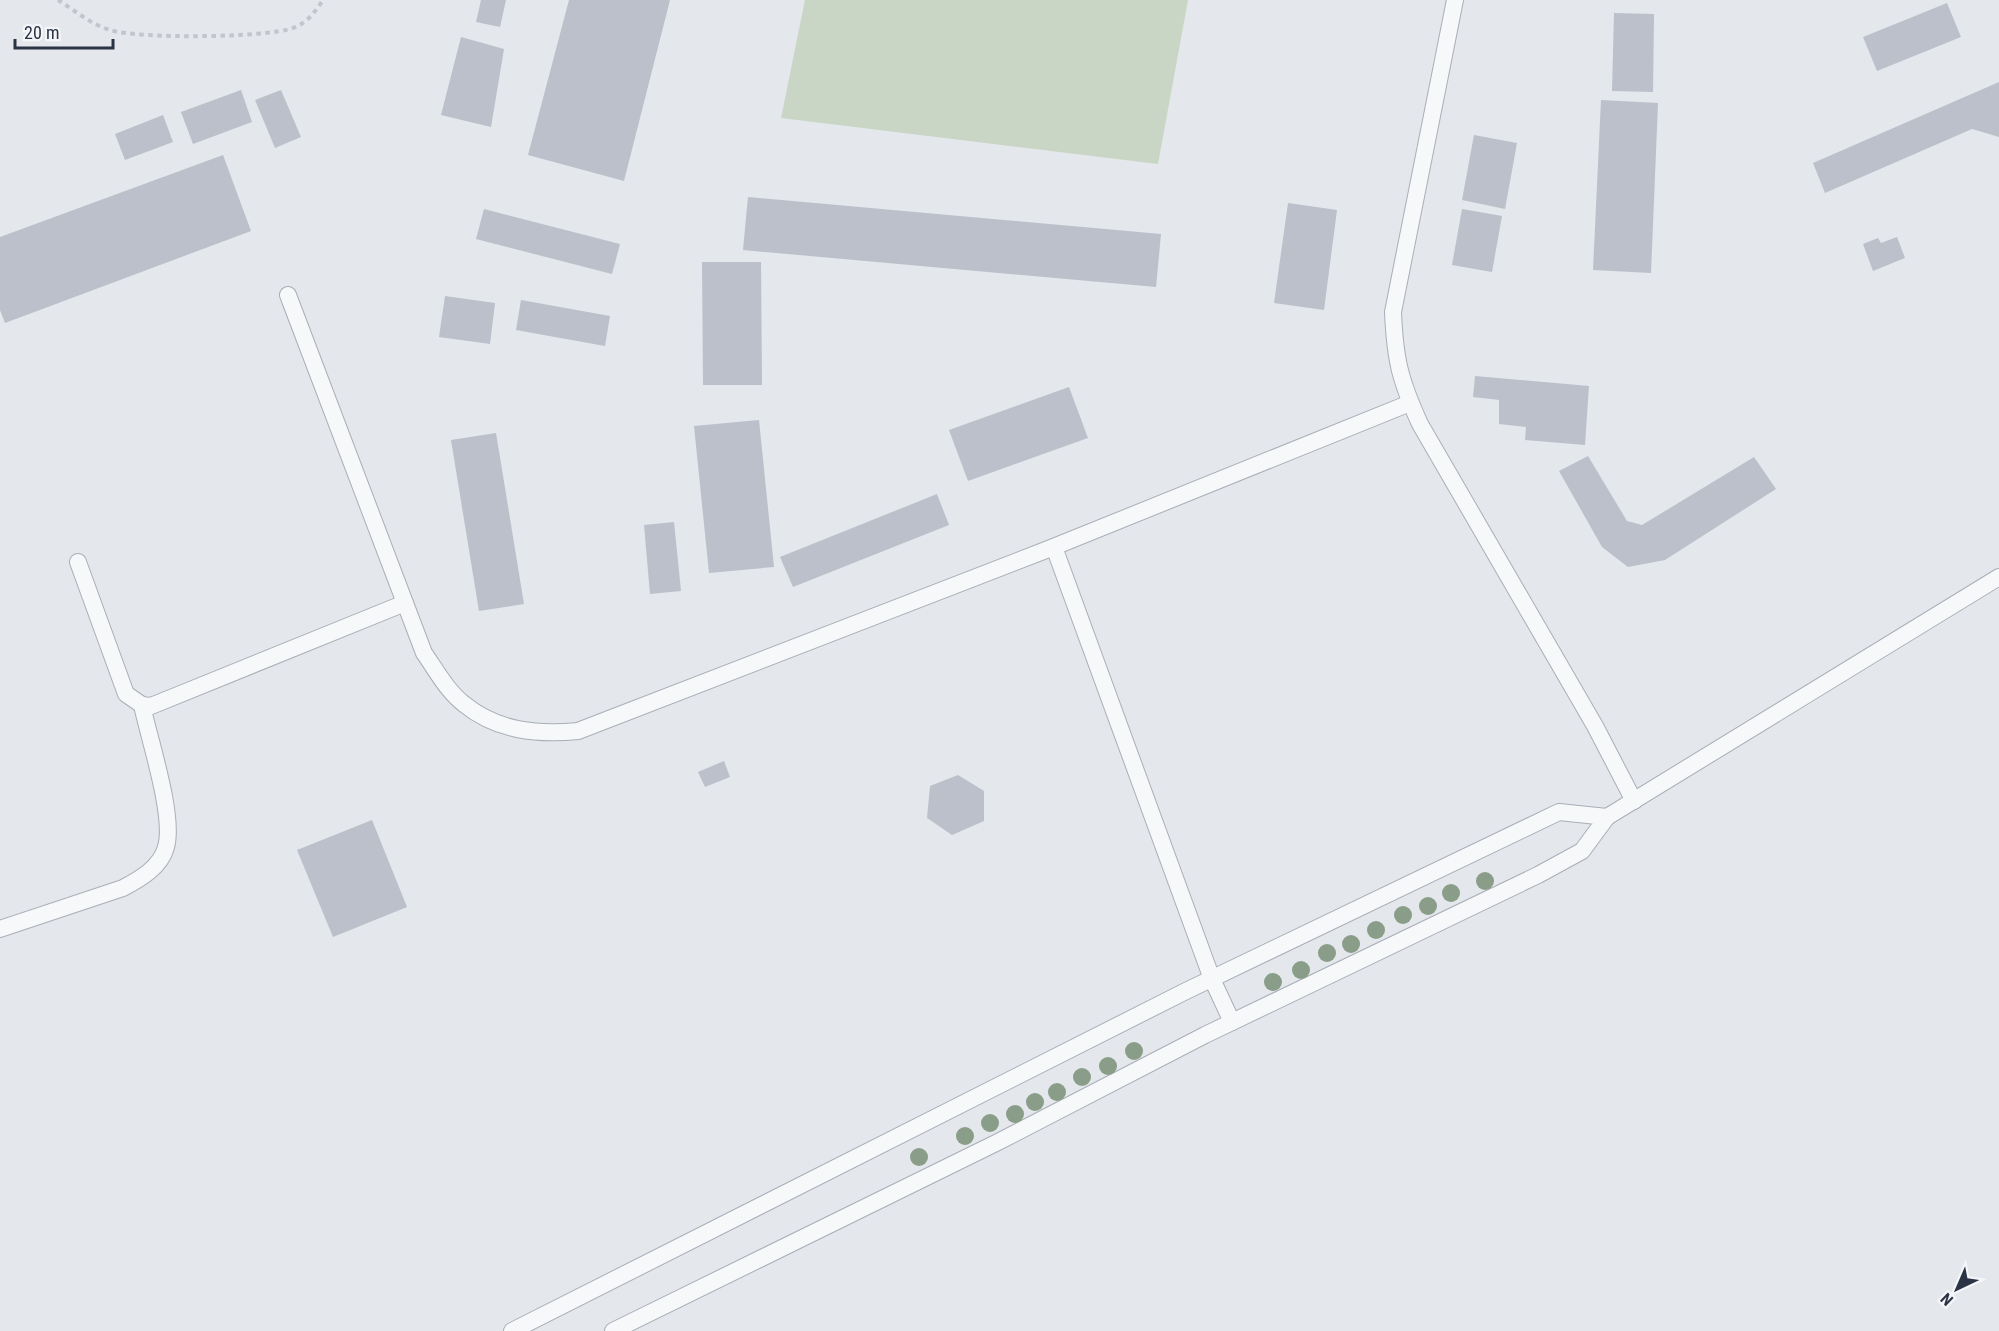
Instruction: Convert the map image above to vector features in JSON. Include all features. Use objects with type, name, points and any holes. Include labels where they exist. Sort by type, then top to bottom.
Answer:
[{"type":"lane","points":[[1455,0],[1394,312],[1395,350],[1401,384],[1420,424],[1596,726],[1635,801]]},
{"type":"lane","points":[[288,295],[424,653],[448,687],[464,704],[510,728],[531,732],[578,731],[1054,547],[1410,403]]},
{"type":"lane","points":[[1054,547],[1212,979],[1232,1022]]},
{"type":"lane","points":[[78,562],[126,694],[142,705],[151,706],[405,603]]},
{"type":"lane","points":[[613,1331],[996,1143],[1232,1022],[1582,851],[1607,817],[1999,577]]},
{"type":"lane","points":[[0,929],[123,888],[142,878],[156,865],[166,849],[169,828],[142,705]]},
{"type":"lane","points":[[513,1331],[1212,979],[1559,812],[1607,817]]},
{"type":"lane","points":[[541,1316],[549,1331]]},
{"type":"path","points":[[58,0],[109,30],[144,35],[273,34],[296,27],[313,15],[323,0]]},
{"type":"green space","points":[[805,0],[1188,0],[1158,164],[781,118]]},
{"type":"building","points":[[481,0],[506,0],[500,27],[476,22]]},
{"type":"building","points":[[569,0],[670,0],[624,181],[528,155]]},
{"type":"building","points":[[1947,3],[1961,37],[1877,71],[1863,37]]},
{"type":"building","points":[[1614,13],[1654,14],[1653,92],[1612,91]]},
{"type":"building","points":[[461,37],[504,49],[491,127],[441,115]]},
{"type":"building","points":[[1999,82],[1999,137],[1972,129],[1825,193],[1813,163]]},
{"type":"building","points":[[241,90],[252,122],[193,144],[181,112]]},
{"type":"building","points":[[281,90],[301,137],[275,148],[255,100]]},
{"type":"building","points":[[1601,100],[1658,103],[1651,273],[1593,270]]},
{"type":"building","points":[[163,115],[173,142],[125,160],[115,134]]},
{"type":"building","points":[[1474,135],[1517,143],[1505,209],[1462,200]]},
{"type":"building","points":[[223,155],[251,231],[5,323],[0,310],[0,237]]},
{"type":"building","points":[[748,197],[1161,234],[1156,287],[743,250]]},
{"type":"building","points":[[1288,203],[1337,210],[1324,310],[1274,303]]},
{"type":"building","points":[[484,209],[620,244],[612,274],[476,239]]},
{"type":"building","points":[[1462,209],[1502,216],[1492,272],[1452,265]]},
{"type":"building","points":[[1897,237],[1905,258],[1873,271],[1863,244],[1878,238],[1881,243]]},
{"type":"building","points":[[702,262],[761,262],[762,385],[703,385]]},
{"type":"building","points":[[445,296],[495,303],[490,344],[439,337]]},
{"type":"building","points":[[521,300],[610,316],[605,346],[516,330]]},
{"type":"building","points":[[1475,376],[1589,386],[1585,445],[1525,440],[1526,427],[1499,424],[1499,400],[1473,397]]},
{"type":"building","points":[[1069,387],[1088,438],[968,481],[949,430]]},
{"type":"building","points":[[759,420],[774,567],[709,573],[694,426]]},
{"type":"building","points":[[496,433],[524,604],[479,611],[451,440]]},
{"type":"building","points":[[1588,456],[1627,521],[1642,525],[1754,457],[1776,489],[1665,560],[1628,567],[1602,547],[1559,471]]},
{"type":"building","points":[[937,494],[949,525],[793,587],[780,557]]},
{"type":"building","points":[[674,522],[681,591],[650,594],[644,525]]},
{"type":"building","points":[[724,761],[730,777],[705,787],[698,772]]},
{"type":"building","points":[[958,775],[984,791],[984,821],[952,835],[927,818],[930,786]]},
{"type":"building","points":[[372,820],[407,907],[333,937],[297,850]]}]
